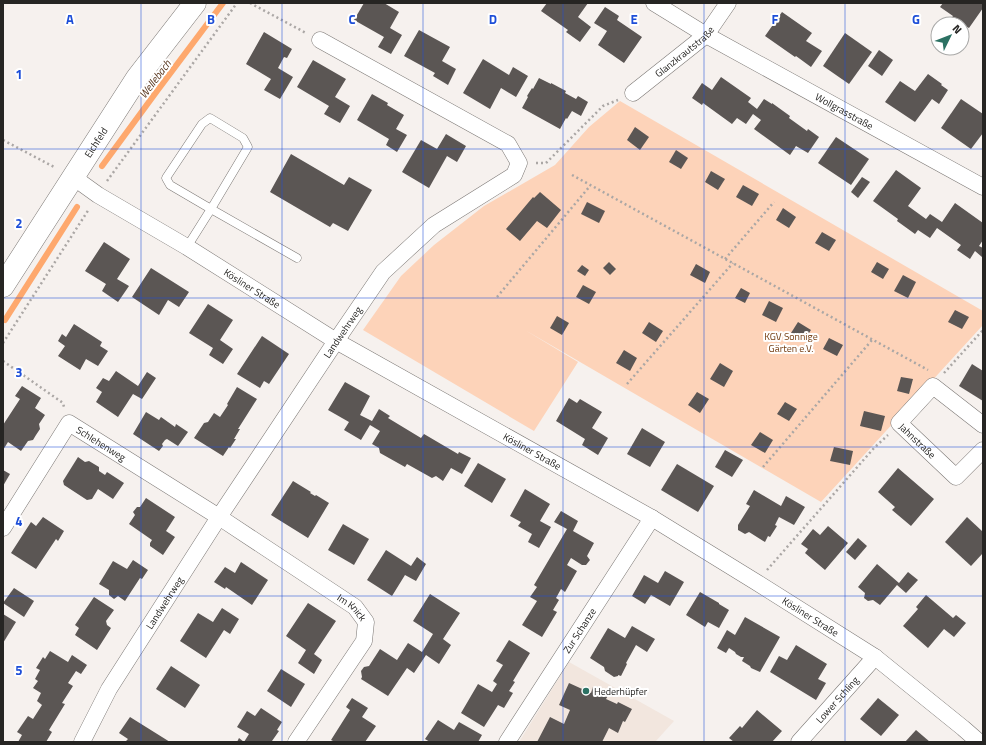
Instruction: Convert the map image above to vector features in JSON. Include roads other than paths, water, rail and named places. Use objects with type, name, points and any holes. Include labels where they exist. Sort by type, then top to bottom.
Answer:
[{"type":"main road","name":"Eichfeld","points":[[3,286],[137,78],[195,3]]},
{"type":"street","name":"Wollgrasstraße","points":[[654,3],[706,35],[983,187]]},
{"type":"street","name":"Glanzkrautstraße","points":[[633,94],[706,35],[728,3]]},
{"type":"street","name":"Landwehrweg","points":[[82,742],[109,689],[219,517],[383,272],[434,225],[514,175],[519,163],[508,144],[320,40]]},
{"type":"street","name":"Kösliner Straße","points":[[73,177],[98,195],[187,247],[336,341],[652,518],[756,582],[874,657],[964,728],[979,742]]},
{"type":"street","name":"Jahnstraße","points":[[983,425],[937,381],[899,423],[956,477],[983,450]]},
{"type":"street","name":"Schlehenweg","points":[[3,528],[69,423],[219,517]]},
{"type":"street","name":"Im Knick","points":[[219,517],[355,607],[366,622],[364,641],[296,742]]},
{"type":"street","name":"Zur Schanze","points":[[507,742],[652,518]]},
{"type":"street","name":"Lower Schling","points":[[799,742],[874,657]]},
{"type":"lane","points":[[187,247],[211,209],[248,147],[243,138],[210,118],[202,124],[166,178],[170,185],[211,209],[297,258]]},
{"type":"waterway","name":"Wellebach","points":[[102,166],[223,3]]},
{"type":"waterway","points":[[5,320],[77,207]]},
{"type":"place","name":"Hederhüpfer","points":[[586,691]]},
{"type":"park label","name":"KGV Sonnige Gärten e.V.","points":[[791,342]]}]
